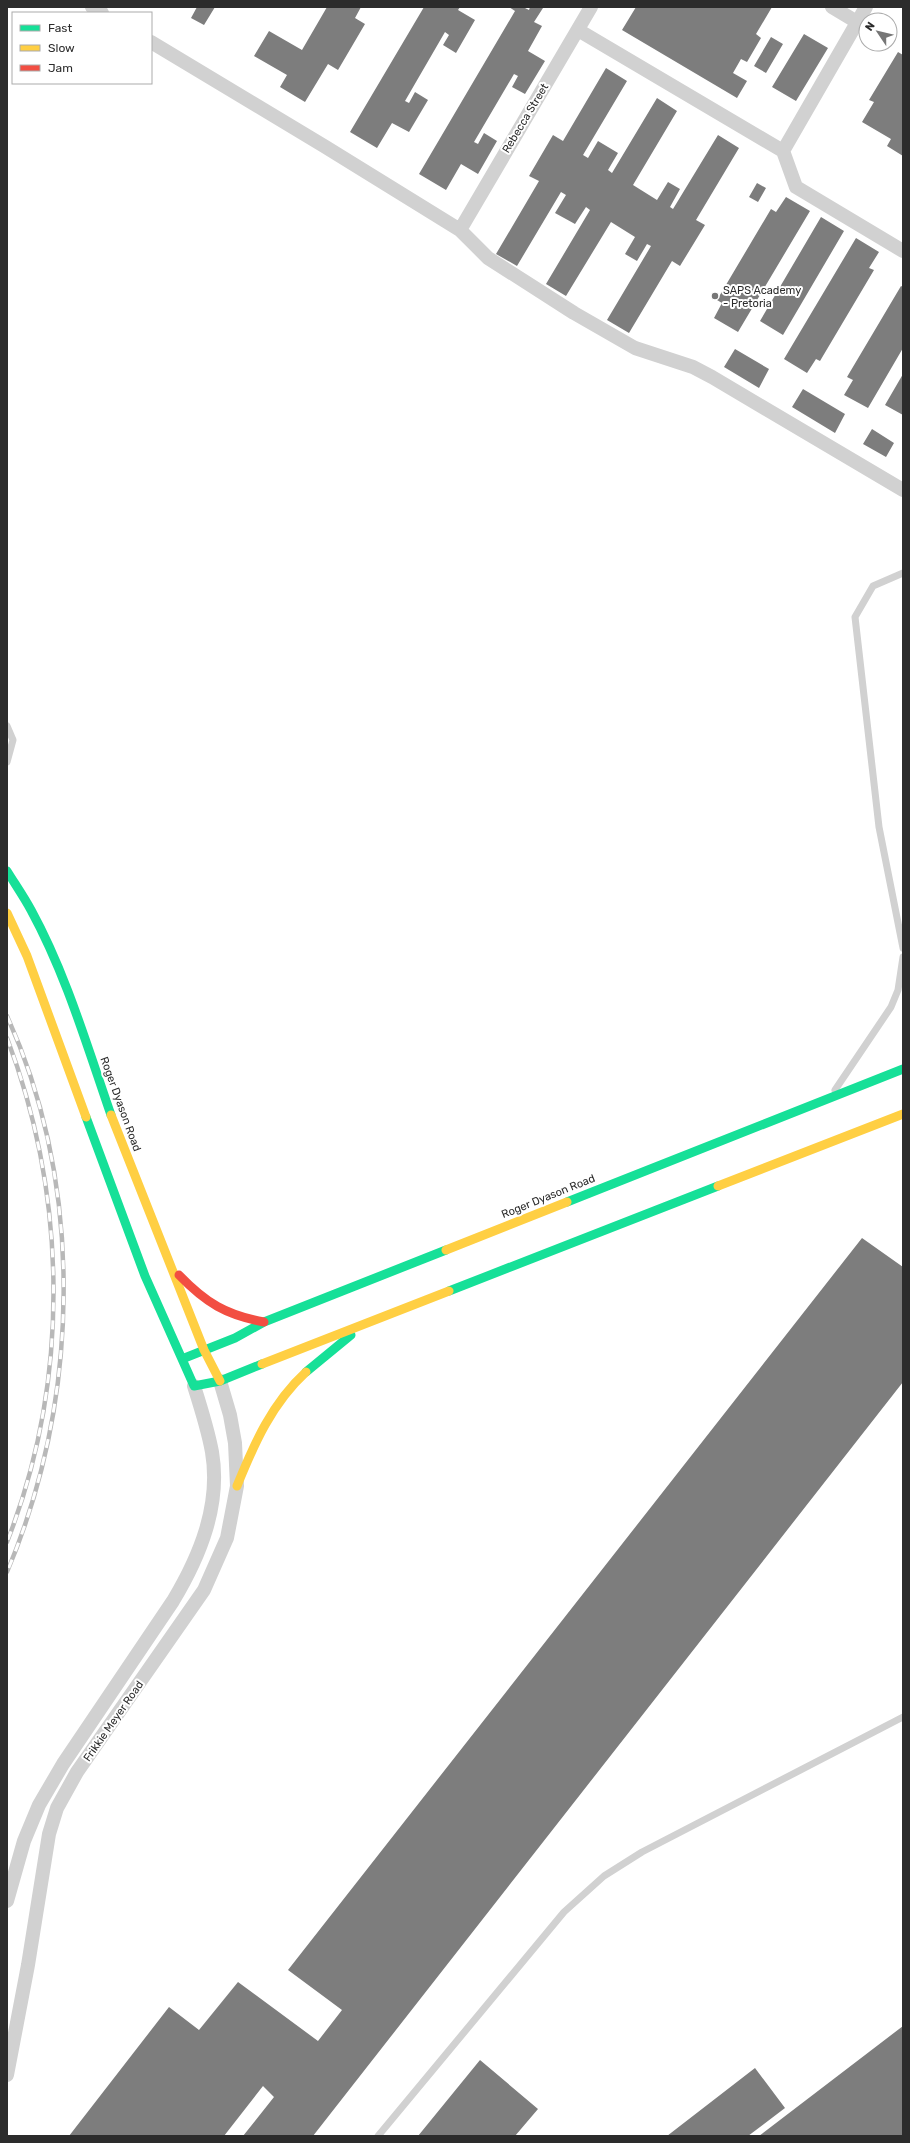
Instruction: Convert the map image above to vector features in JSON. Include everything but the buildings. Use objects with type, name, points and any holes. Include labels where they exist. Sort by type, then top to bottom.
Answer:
[{"type":"main road","name":"Roger Dyason Road","points":[[7,871],[50,949],[77,1017],[112,1119],[204,1350],[220,1380]]},
{"type":"main road","points":[[7,913],[27,956],[145,1276],[194,1386],[220,1380],[903,1114]]},
{"type":"main road","name":"Roger Dyason Road","points":[[182,1359],[235,1338],[264,1322],[903,1069]]},
{"type":"main road","points":[[172,1268],[205,1302],[228,1313],[264,1322]]},
{"type":"main road","points":[[237,1486],[253,1445],[276,1405],[290,1388],[361,1325]]},
{"type":"street","name":"Rebecca Street","points":[[460,230],[591,7]]},
{"type":"street","points":[[832,7],[857,22]]},
{"type":"street","points":[[783,150],[866,7]]},
{"type":"street","points":[[578,30],[783,150],[796,187],[903,251]]},
{"type":"street","points":[[152,43],[460,230],[488,258],[574,313],[635,348],[693,367],[712,377],[903,490]]},
{"type":"street","name":"Frikkie Meyer Road","points":[[7,2075],[28,1965],[48,1834],[57,1808],[77,1772],[204,1590],[227,1538],[237,1486],[235,1443],[230,1415],[220,1380]]},
{"type":"street","name":"Frikkie Meyer Road","points":[[7,1901],[24,1840],[39,1805],[63,1764],[173,1601],[187,1578],[202,1544],[212,1501],[212,1454],[194,1386]]},
{"type":"lane","points":[[903,573],[873,586],[856,617],[879,827],[903,948]]},
{"type":"lane","points":[[7,726],[13,740],[7,762]]},
{"type":"lane","points":[[831,1097],[891,1007],[900,989],[903,957]]},
{"type":"lane","points":[[378,2136],[564,1912],[604,1876],[642,1852],[903,1718]]},
{"type":"railway","points":[[7,1016],[32,1082],[50,1151],[61,1222],[64,1294],[60,1365],[49,1436],[31,1505],[7,1572]]},
{"type":"railway","points":[[7,1038],[27,1099],[42,1162],[50,1226],[54,1290],[51,1354],[42,1418],[28,1481],[7,1542]]},
{"type":"traffic: fast","points":[[7,871],[31,910],[55,959],[75,1011],[111,1115]]},
{"type":"traffic: fast","points":[[567,1202],[903,1069]]},
{"type":"traffic: fast","points":[[86,1117],[145,1276],[194,1386],[220,1381],[262,1364]]},
{"type":"traffic: fast","points":[[449,1291],[718,1186]]},
{"type":"traffic: fast","points":[[182,1359],[235,1338],[264,1322],[446,1250]]},
{"type":"traffic: fast","points":[[306,1372],[351,1335]]},
{"type":"traffic: slow","points":[[7,913],[27,956],[86,1117]]},
{"type":"traffic: slow","points":[[718,1186],[903,1114]]},
{"type":"traffic: slow","points":[[111,1115],[204,1350],[220,1381]]},
{"type":"traffic: slow","points":[[446,1250],[567,1202]]},
{"type":"traffic: slow","points":[[262,1364],[449,1291]]},
{"type":"traffic: slow","points":[[237,1486],[265,1425],[283,1397],[306,1372]]},
{"type":"traffic: jam","points":[[179,1275],[198,1293],[217,1306],[238,1316],[264,1322]]},
{"type":"place","name":"SAPS Academy - Pretoria","points":[[715,296]]}]
